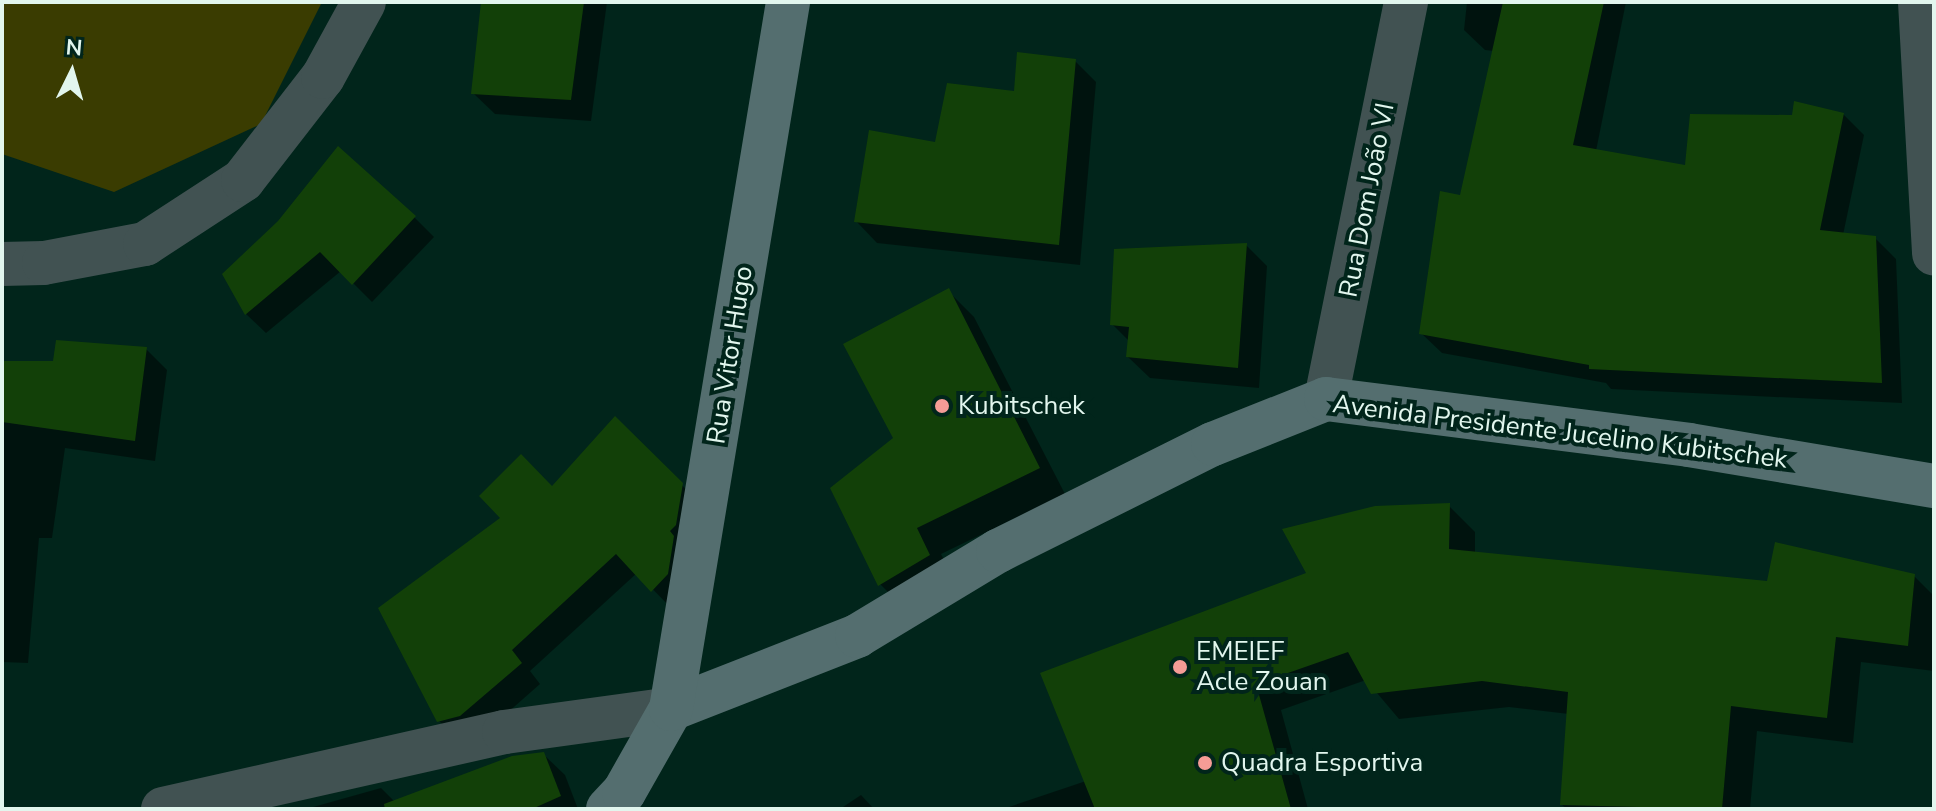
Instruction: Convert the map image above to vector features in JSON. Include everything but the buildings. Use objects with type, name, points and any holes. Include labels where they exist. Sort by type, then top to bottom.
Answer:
[{"type":"street","points":[[2,264],[44,263],[145,244],[243,180],[323,77],[364,2]]},
{"type":"street","name":"Rua Vitor Hugo","points":[[671,709],[788,2]]},
{"type":"street","name":"Rua Dom João VI","points":[[1326,399],[1406,2]]},
{"type":"street","points":[[1920,2],[1934,254]]},
{"type":"street","name":"Avenida Presidente Jucelino Kubitschek","points":[[671,709],[857,636],[998,551],[1213,444],[1326,399],[1689,445],[1934,486]]},
{"type":"street","points":[[163,809],[504,732],[671,709]]},
{"type":"street","points":[[608,809],[624,792],[671,709]]},
{"type":"shaded area","points":[[2,2],[322,2],[261,124],[114,192],[2,154]]},
{"type":"place","name":"Kubitschek","points":[[942,406]]},
{"type":"place","name":"EMEIEF Acle Zouan","points":[[1180,667]]},
{"type":"place","name":"Quadra Esportiva","points":[[1205,763]]}]
